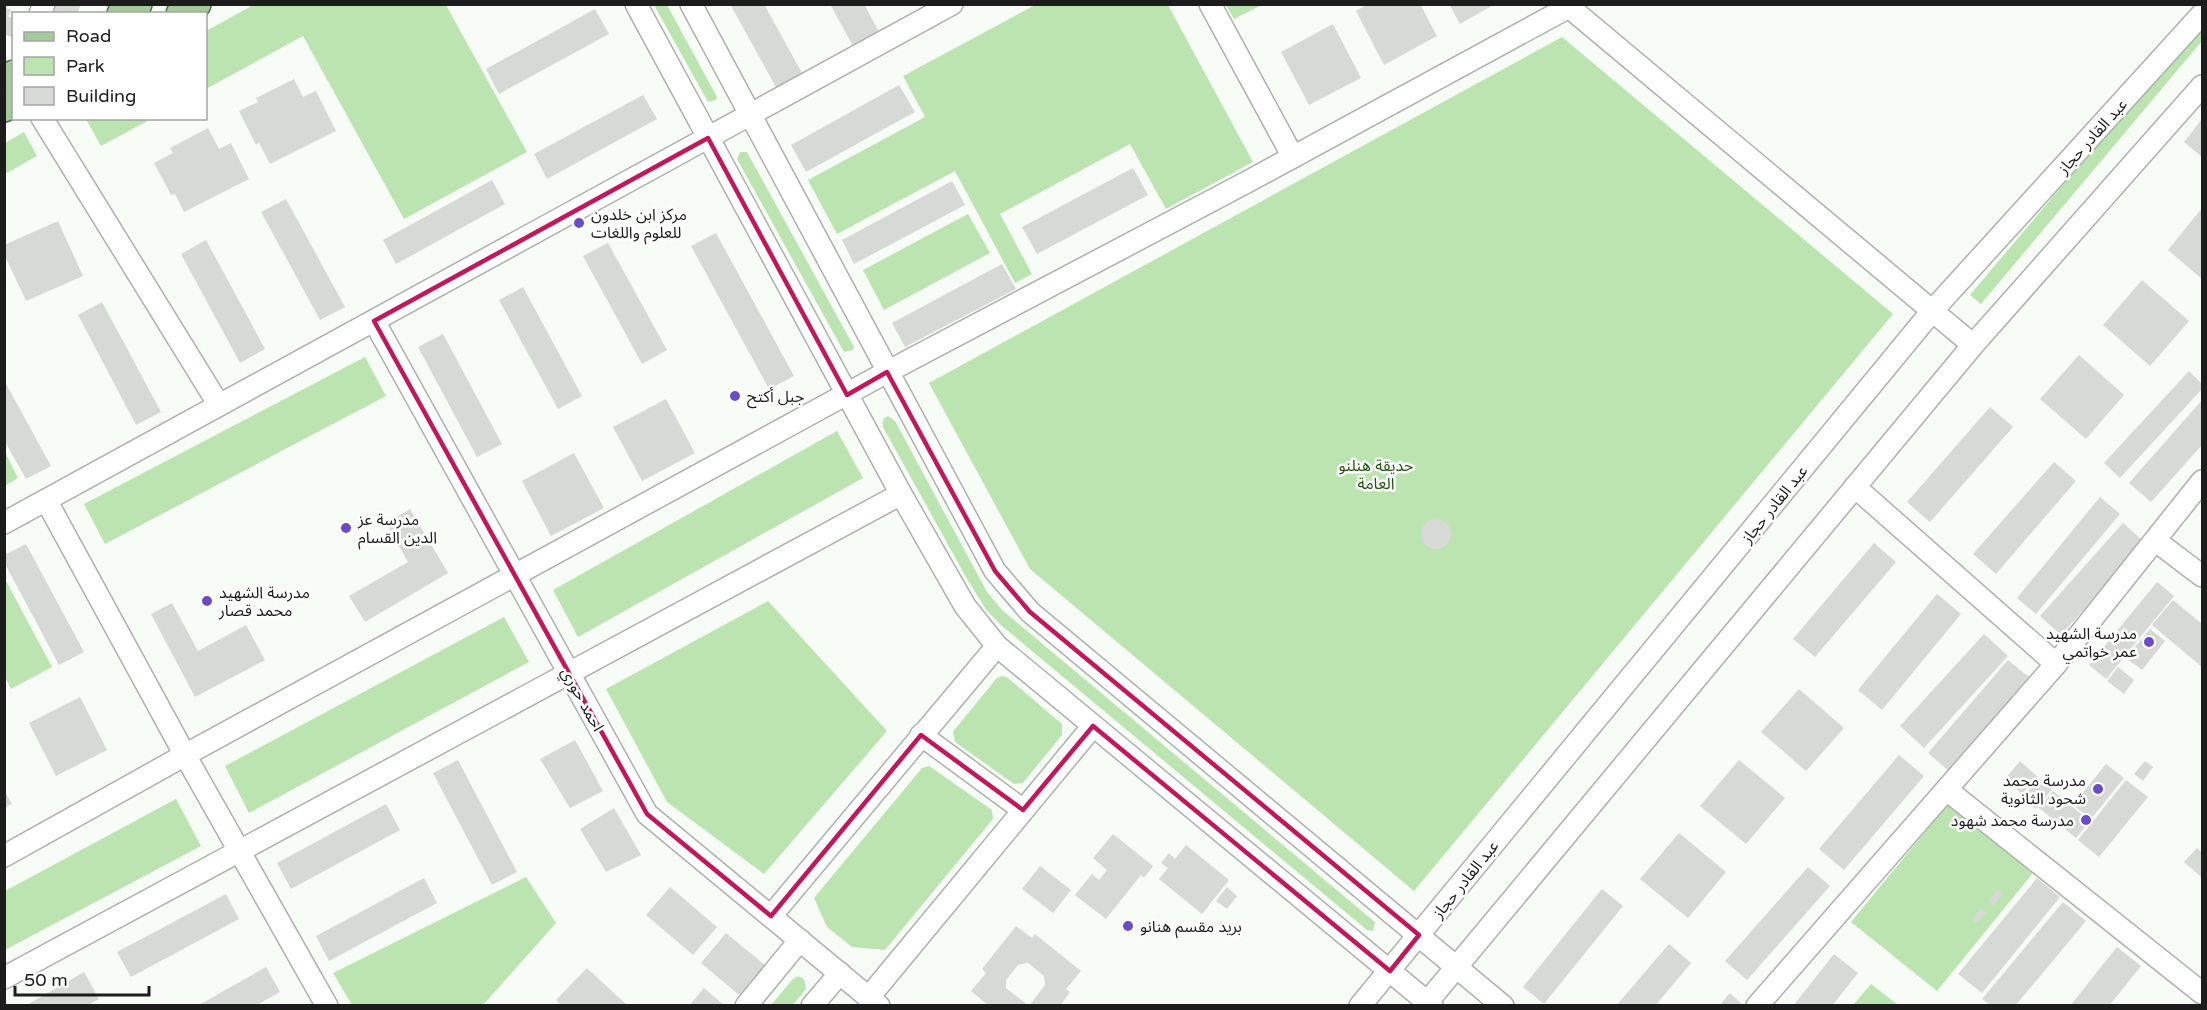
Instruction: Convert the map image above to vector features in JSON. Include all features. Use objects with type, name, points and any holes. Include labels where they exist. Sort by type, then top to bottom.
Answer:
[{"type":"main road","points":[[125,12],[138,4]]},
{"type":"main road","points":[[183,12],[197,4]]},
{"type":"street","points":[[636,4],[964,606],[997,646],[1428,1004],[1973,345],[2202,86]]},
{"type":"street","points":[[691,4],[995,571],[1030,612],[1503,1005]]},
{"type":"street","points":[[4,523],[952,4]]},
{"type":"street","points":[[1210,4],[1293,158]]},
{"type":"street","points":[[4,856],[184,755],[887,372],[1293,158],[1569,5],[1973,345]]},
{"type":"street","name":"عبد القادر حجاز","points":[[1360,1005],[1934,310],[2202,14]]},
{"type":"street","points":[[43,120],[219,405]]},
{"type":"street","name":"احمد حوري","points":[[374,321],[647,814],[874,1001]]},
{"type":"street","points":[[1757,1005],[2056,664],[2202,481]]},
{"type":"street","points":[[1855,487],[2056,664]]},
{"type":"street","points":[[4,978],[901,494]]},
{"type":"street","points":[[46,500],[184,755],[327,1005]]},
{"type":"street","points":[[2156,541],[2202,576]]},
{"type":"street","points":[[771,916],[997,646]]},
{"type":"street","points":[[874,1001],[1023,810],[1093,726]]},
{"type":"street","points":[[921,735],[1023,810]]},
{"type":"street","points":[[1947,790],[2202,993]]},
{"type":"street","points":[[746,1005],[800,940]]},
{"type":"street","points":[[812,1005],[840,973]]},
{"type":"highlighted area","points":[[708,138],[847,395],[887,372],[995,571],[1030,612],[1419,935],[1390,971],[1093,726],[1023,810],[921,735],[771,916],[647,814],[374,321]]},
{"type":"green space","points":[[255,4],[446,5],[527,152],[404,219],[303,36],[207,88],[207,30]]},
{"type":"green space","points":[[1037,4],[1168,5],[1253,162],[1166,209],[1130,144],[1000,214],[1032,274],[1015,283],[955,171],[837,234],[808,180],[925,117],[903,76]]},
{"type":"green space","points":[[654,5],[667,5],[717,97],[716,100],[708,102]]},
{"type":"green space","points":[[1226,5],[1262,5],[1234,19]]},
{"type":"green space","points":[[2202,20],[2202,41],[1981,304],[1970,295]]},
{"type":"green space","name":"حديقة هنلنو العامة","points":[[1562,37],[1893,314],[1414,891],[1030,569],[929,383]]},
{"type":"green space","points":[[87,120],[149,120],[101,146]]},
{"type":"green space","points":[[24,132],[37,156],[5,174],[5,143]]},
{"type":"green space","points":[[740,152],[747,152],[854,347],[853,350],[844,352],[737,159]]},
{"type":"green space","points":[[968,214],[990,253],[884,310],[863,270]]},
{"type":"green space","points":[[365,357],[386,396],[105,544],[84,504]]},
{"type":"green space","points":[[888,416],[895,421],[987,592],[1002,610],[1375,922],[1373,931],[1367,930],[1002,626],[987,611],[883,427],[883,419]]},
{"type":"green space","points":[[837,431],[863,478],[578,637],[553,590]]},
{"type":"green space","points":[[5,452],[18,478],[4,486]]},
{"type":"green space","points":[[5,579],[52,667],[11,689],[5,677]]},
{"type":"green space","points":[[768,601],[887,731],[764,874],[667,802],[606,689]]},
{"type":"green space","points":[[504,617],[529,662],[249,813],[225,766]]},
{"type":"green space","points":[[1002,676],[1008,678],[1062,724],[1062,735],[1023,783],[1014,784],[955,742],[953,732],[997,678]]},
{"type":"green space","points":[[929,766],[992,810],[993,819],[885,950],[852,947],[827,927],[814,898],[922,768]]},
{"type":"green space","points":[[176,799],[201,846],[5,950],[5,891]]},
{"type":"green space","points":[[1948,804],[2033,873],[1937,991],[1851,922]]},
{"type":"green space","points":[[526,877],[556,923],[483,1005],[352,1005],[333,973]]},
{"type":"green space","points":[[798,976],[804,979],[806,989],[793,1005],[771,1005],[792,980]]},
{"type":"green space","points":[[1871,984],[1898,1005],[1853,1005]]},
{"type":"building","points":[[51,4],[81,4],[78,12],[48,12]]},
{"type":"building","points":[[730,4],[764,4],[803,75],[777,89]]},
{"type":"building","points":[[830,4],[864,4],[880,34],[854,48]]},
{"type":"building","points":[[1368,4],[1420,4],[1437,36],[1384,65],[1356,11]]},
{"type":"building","points":[[1449,4],[1495,4],[1460,24]]},
{"type":"building","points":[[4,7],[11,10],[8,16],[12,18],[12,37],[4,34]]},
{"type":"building","points":[[595,9],[609,34],[499,94],[486,69]]},
{"type":"building","points":[[1333,24],[1361,78],[1309,105],[1281,52]]},
{"type":"building","points":[[294,79],[303,97],[316,91],[336,131],[270,164],[259,143],[256,145],[239,111],[258,102],[256,98]]},
{"type":"building","points":[[899,85],[915,112],[806,172],[791,145]]},
{"type":"building","points":[[643,95],[657,119],[547,179],[534,154]]},
{"type":"building","points":[[2202,119],[2202,157],[2184,142]]},
{"type":"building","points":[[208,128],[219,149],[231,143],[249,179],[184,212],[175,194],[171,195],[154,163],[173,153],[170,148]]},
{"type":"building","points":[[1133,168],[1148,195],[1037,254],[1022,227]]},
{"type":"building","points":[[492,180],[505,204],[396,264],[383,240]]},
{"type":"building","points":[[952,181],[965,205],[854,264],[842,240]]},
{"type":"building","points":[[286,199],[345,307],[320,320],[261,212]]},
{"type":"building","points":[[2202,208],[2202,279],[2168,250]]},
{"type":"building","points":[[58,221],[83,276],[26,301],[4,254],[4,245]]},
{"type":"building","points":[[716,233],[794,376],[769,389],[691,246]]},
{"type":"building","points":[[206,240],[265,349],[240,363],[181,254]]},
{"type":"building","points":[[608,243],[667,350],[642,364],[583,256]]},
{"type":"building","points":[[1002,264],[1016,289],[905,347],[892,323]]},
{"type":"building","points":[[2142,280],[2189,321],[2150,366],[2103,325]]},
{"type":"building","points":[[523,287],[582,396],[558,409],[499,300]]},
{"type":"building","points":[[102,302],[161,412],[136,425],[78,315]]},
{"type":"building","points":[[443,334],[502,444],[477,457],[418,347]]},
{"type":"building","points":[[2079,355],[2124,395],[2086,439],[2040,399]]},
{"type":"building","points":[[2189,371],[2202,384],[2202,389],[2120,478],[2104,463]]},
{"type":"building","points":[[4,380],[51,466],[26,479],[4,440]]},
{"type":"building","points":[[666,399],[695,453],[642,481],[613,427]]},
{"type":"building","points":[[2202,400],[2202,445],[2151,502],[2129,483]]},
{"type":"building","points":[[1990,407],[2013,427],[1930,522],[1907,502]]},
{"type":"building","points":[[574,453],[604,508],[551,536],[522,481]]},
{"type":"building","points":[[2054,462],[2076,481],[1996,574],[1973,554]]},
{"type":"building","points":[[2100,497],[2120,514],[2036,614],[2017,598]]},
{"type":"building","points":[[410,509],[448,573],[365,622],[349,596],[408,562],[386,523]]},
{"type":"building","points":[[1436,519],[1442,520],[1450,528],[1450,540],[1442,548],[1436,549],[1430,548],[1422,540],[1421,534],[1422,528],[1430,520]]},
{"type":"building","points":[[2123,523],[2144,542],[2061,635],[2040,616]]},
{"type":"building","points":[[1874,543],[1896,562],[1815,657],[1793,639]]},
{"type":"building","points":[[26,544],[84,652],[59,665],[4,562],[4,555]]},
{"type":"building","points":[[2157,582],[2174,596],[2106,679],[2089,665]]},
{"type":"building","points":[[1937,594],[1961,614],[1882,710],[1858,690]]},
{"type":"building","points":[[2173,600],[2202,624],[2202,667],[2152,625]]},
{"type":"building","points":[[172,603],[198,651],[246,625],[265,660],[195,697],[151,614]]},
{"type":"building","points":[[2150,629],[2165,641],[2142,670],[2126,658]]},
{"type":"building","points":[[1984,634],[2008,656],[1924,748],[1900,726]]},
{"type":"building","points":[[2008,660],[2030,678],[1950,772],[1928,753]]},
{"type":"building","points":[[2118,667],[2134,680],[2124,694],[2107,681]]},
{"type":"building","points":[[1799,689],[1844,728],[1806,771],[1761,732]]},
{"type":"building","points":[[80,697],[107,750],[56,776],[29,723]]},
{"type":"building","points":[[575,740],[603,791],[570,808],[540,759]]},
{"type":"building","points":[[1899,755],[1924,776],[1844,870],[1819,849]]},
{"type":"building","points":[[458,760],[517,872],[492,885],[433,773]]},
{"type":"building","points":[[1739,760],[1785,798],[1746,844],[1700,806]]},
{"type":"building","points":[[2020,761],[2038,777],[2022,794],[2005,779]]},
{"type":"building","points":[[2145,761],[2153,767],[2143,781],[2134,774]]},
{"type":"building","points":[[2106,764],[2124,778],[2091,819],[2073,805]]},
{"type":"building","points":[[2038,778],[2052,789],[2036,809],[2023,798]]},
{"type":"building","points":[[2126,780],[2148,797],[2099,857],[2078,840]]},
{"type":"building","points":[[4,790],[12,804],[4,808]]},
{"type":"building","points":[[2053,791],[2090,821],[2076,838],[2039,808]]},
{"type":"building","points":[[386,804],[400,830],[291,889],[277,863]]},
{"type":"building","points":[[614,808],[641,855],[606,872],[580,829]]},
{"type":"building","points":[[1679,833],[1726,872],[1688,918],[1640,879]]},
{"type":"building","points":[[1113,834],[1153,866],[1144,878],[1141,875],[1106,919],[1075,895],[1092,874],[1099,880],[1107,870],[1093,858]]},
{"type":"building","points":[[1186,845],[1229,880],[1202,914],[1159,879],[1168,868],[1161,863],[1169,853],[1175,859]]},
{"type":"building","points":[[2197,848],[2202,853],[2201,877],[2184,862]]},
{"type":"building","points":[[1040,866],[1071,890],[1053,913],[1022,889]]},
{"type":"building","points":[[1808,867],[1830,886],[1747,980],[1725,961]]},
{"type":"building","points":[[424,878],[437,903],[329,961],[316,936]]},
{"type":"building","points":[[2037,878],[2060,897],[1982,993],[1958,974]]},
{"type":"building","points":[[670,887],[717,927],[693,955],[646,915]]},
{"type":"building","points":[[1227,887],[1237,896],[1227,909],[1216,901]]},
{"type":"building","points":[[1602,889],[1623,906],[1544,1004],[1523,987]]},
{"type":"building","points":[[1998,890],[2003,894],[1993,906],[1988,901]]},
{"type":"building","points":[[226,894],[239,919],[131,977],[117,952]]},
{"type":"building","points":[[2063,902],[2086,921],[2015,1006],[1991,1006],[1982,999]]},
{"type":"building","points":[[1981,909],[1986,913],[1977,923],[1972,919]]},
{"type":"building","points":[[1016,926],[1032,938],[1035,934],[1081,971],[1066,989],[1070,992],[1060,1006],[1029,1006],[989,1006],[971,991],[986,973],[982,969]],"holes":[[[1028,963],[1044,976],[1045,985],[1029,1006],[1006,988],[1006,980],[1018,965]]]},
{"type":"building","points":[[726,933],[771,970],[745,1000],[701,963]]},
{"type":"building","points":[[1669,944],[1691,963],[1655,1006],[1616,1006]]},
{"type":"building","points":[[2117,947],[2141,966],[2109,1006],[2070,1006]]},
{"type":"building","points":[[1834,954],[1858,973],[1832,1006],[1793,1006]]},
{"type":"building","points":[[266,967],[280,992],[255,1006],[197,1006]]},
{"type":"building","points":[[587,968],[628,1006],[562,1006],[556,1000]]},
{"type":"building","points":[[84,972],[99,999],[87,1006],[25,1006]]},
{"type":"building","points":[[704,988],[725,1006],[689,1006]]},
{"type":"building","points":[[1730,993],[1744,1006],[1719,1006]]},
{"type":"place","name":"مركز ابن خلدون للعلوم واللغات","points":[[579,223]]},
{"type":"place","name":"جبل أكتح","points":[[735,396]]},
{"type":"place","name":"مدرسة عز الدين القسام","points":[[346,528]]},
{"type":"place","name":"مدرسة الشهيد محمد قصار","points":[[207,601]]},
{"type":"place","name":"مدرسة الشهيد عمر خواتمي","points":[[2149,642]]},
{"type":"place","name":"مدرسة محمد شحود الثانوية","points":[[2098,789]]},
{"type":"place","name":"مدرسة محمد شهود","points":[[2086,820]]},
{"type":"place","name":"بريد مقسم هنانو","points":[[1128,926]]}]
